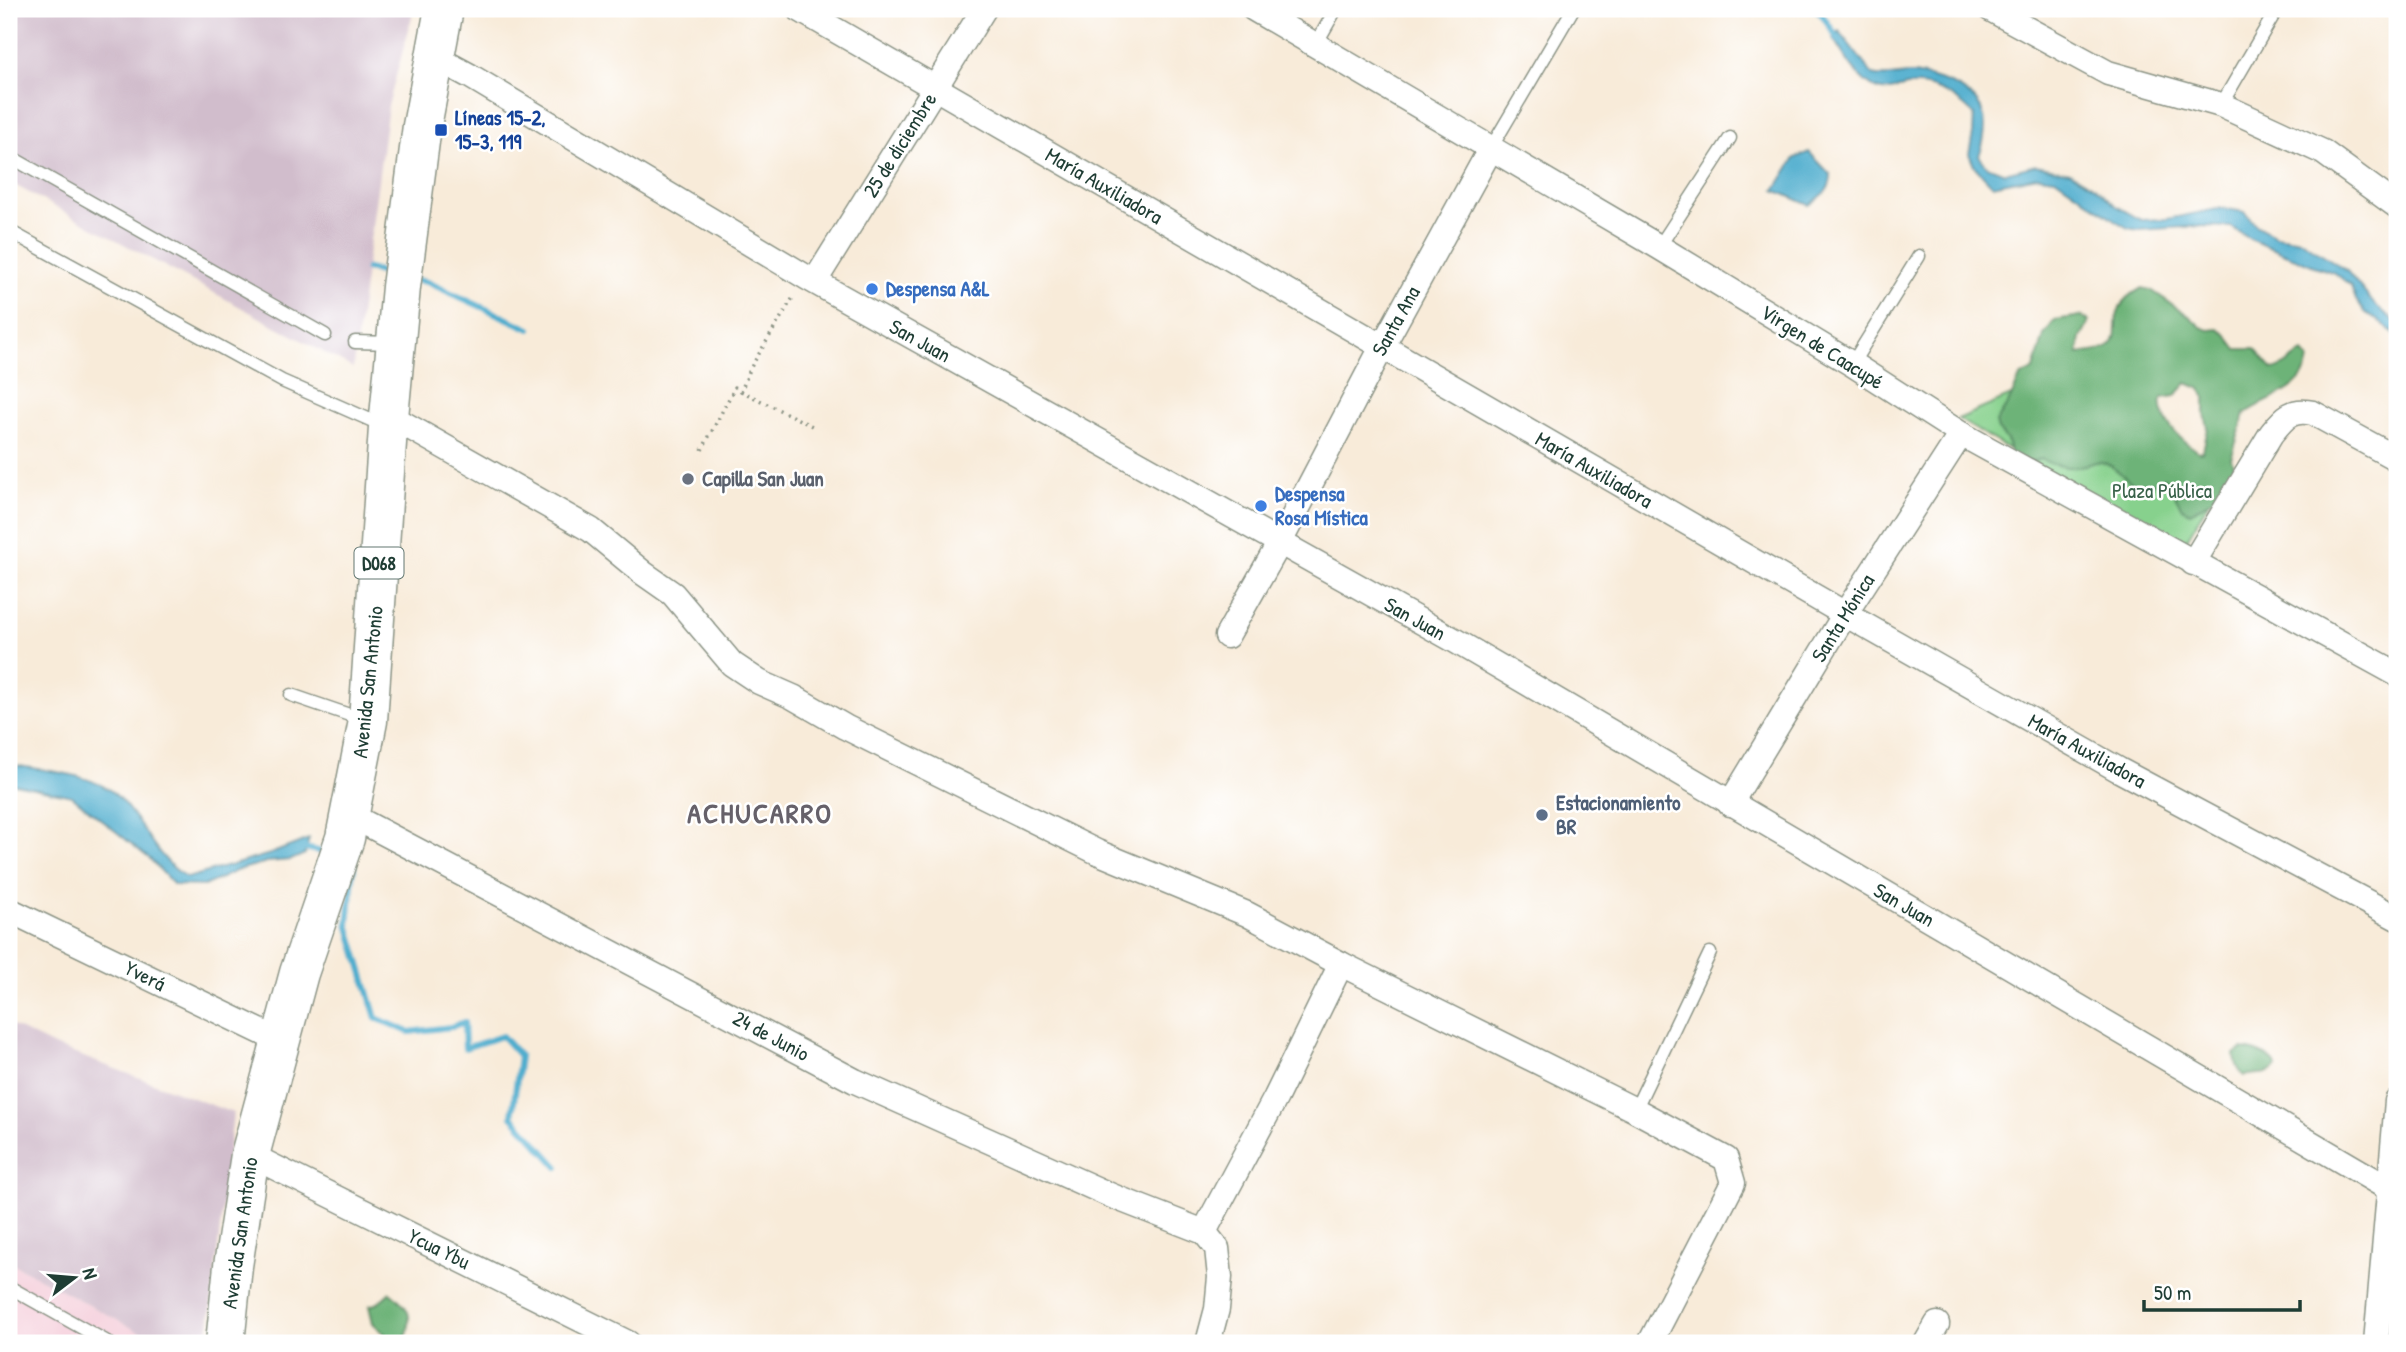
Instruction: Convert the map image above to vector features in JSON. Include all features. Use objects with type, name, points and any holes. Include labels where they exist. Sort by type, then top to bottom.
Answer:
[{"type":"main road","name":"Avenida San Antonio","points":[[225,1343],[233,1266],[250,1155],[299,973],[344,839],[368,721],[402,276],[433,56],[444,9]]},
{"type":"street","name":"María Auxiliadora","points":[[799,9],[2119,770],[2397,918]]},
{"type":"street","name":"25 de diciembre","points":[[811,279],[936,88],[984,9]]},
{"type":"street","name":"Virgen de Caacupé","points":[[1254,9],[1659,247],[1852,364],[1961,434],[2397,674]]},
{"type":"street","points":[[1990,9],[2108,74],[2221,104],[2323,152],[2397,206]]},
{"type":"street","name":"San Juan","points":[[433,56],[811,279],[1454,640],[2391,1191]]},
{"type":"street","name":"Santa Ana","points":[[1227,636],[1491,148]]},
{"type":"street","points":[[2193,563],[2270,434],[2284,418],[2300,410],[2313,413],[2397,459]]},
{"type":"street","points":[[389,421],[592,530],[643,573],[673,594],[732,664],[759,682],[1097,852],[1247,914],[1635,1110],[1726,1159],[1733,1183],[1650,1343]]},
{"type":"street","name":"Santa Mónica","points":[[1730,803],[1845,614],[1961,434]]},
{"type":"street","name":"24 de Junio","points":[[344,839],[855,1081],[1112,1196],[1204,1232]]},
{"type":"street","name":"Yverá","points":[[9,910],[281,1041]]},
{"type":"street","points":[[1208,1343],[1217,1309],[1220,1277],[1217,1248],[1204,1232],[1276,1097],[1342,964]]},
{"type":"street","points":[[2376,1343],[2397,1101]]},
{"type":"street","name":"Ycua Ybu","points":[[250,1155],[628,1343]]},
{"type":"lane","points":[[1316,44],[1336,9]]},
{"type":"lane","name":"Santa Ana","points":[[1491,148],[1573,9]]},
{"type":"lane","points":[[2221,104],[2277,9]]},
{"type":"lane","points":[[1659,247],[1730,138]]},
{"type":"lane","points":[[9,156],[325,335]]},
{"type":"lane","points":[[9,230],[282,381],[389,421]]},
{"type":"lane","points":[[1852,364],[1919,256]]},
{"type":"lane","points":[[355,342],[396,343]]},
{"type":"lane","points":[[291,695],[368,721]]},
{"type":"lane","points":[[1635,1110],[1710,953]]},
{"type":"lane","points":[[9,1287],[109,1343]]},
{"type":"path","points":[[741,391],[751,367],[811,279]]},
{"type":"path","points":[[702,450],[735,387],[814,427]]},
{"type":"shaded area","points":[[9,9],[414,9],[388,106],[353,368],[9,182]]},
{"type":"shaded area","points":[[9,1024],[54,1046],[233,1113],[207,1343],[160,1343],[9,1262]]},
{"type":"shaded area","points":[[9,1262],[160,1343],[9,1343]]},
{"type":"green space","points":[[2142,288],[2151,290],[2201,327],[2218,329],[2226,334],[2237,349],[2255,349],[2273,370],[2303,353],[2309,360],[2306,371],[2293,387],[2245,414],[2231,458],[2237,474],[2216,496],[2190,512],[2182,508],[2165,478],[2142,488],[2113,467],[2101,462],[2073,467],[2057,466],[2041,459],[2028,463],[2012,461],[2007,440],[1998,430],[1996,422],[2020,377],[2034,369],[2044,335],[2055,320],[2081,316],[2089,321],[2081,338],[2078,354],[2103,350],[2114,341],[2118,313],[2129,296]],"holes":[[[2187,383],[2199,388],[2205,396],[2208,428],[2203,451],[2199,452],[2172,429],[2162,406],[2162,398],[2175,396]]]},
{"type":"green space","name":"Plaza Pública","points":[[2050,379],[2224,476],[2180,551],[1958,419]]},
{"type":"green space","points":[[2242,1049],[2262,1054],[2277,1067],[2266,1073],[2245,1076],[2235,1058],[2235,1054]]},
{"type":"green space","points":[[390,1292],[402,1303],[408,1314],[409,1325],[405,1341],[394,1343],[373,1323],[369,1306],[378,1303]]},
{"type":"water","points":[[1839,31],[1873,75],[1925,76],[1948,83],[1970,96],[1982,111],[1985,121],[1979,156],[1987,166],[2005,173],[2036,165],[2070,172],[2095,187],[2115,205],[2141,220],[2167,219],[2222,208],[2244,212],[2257,226],[2276,236],[2301,240],[2347,271],[2374,304],[2397,323],[2397,336],[2366,313],[2356,300],[2351,286],[2335,273],[2250,239],[2231,227],[2139,230],[2128,228],[2116,221],[2055,178],[2038,176],[1992,185],[1974,166],[1969,154],[1974,115],[1969,109],[1949,95],[1926,86],[1912,85],[1880,90],[1868,84],[1856,72],[1833,38]]},
{"type":"water","points":[[1809,152],[1831,175],[1831,181],[1821,196],[1809,205],[1775,190],[1795,158]]},
{"type":"water","points":[[9,764],[80,777],[106,788],[126,806],[166,860],[187,878],[270,854],[309,839],[305,854],[291,860],[267,862],[238,870],[204,886],[174,885],[150,859],[72,796],[9,783]]},
{"type":"waterway","points":[[1815,9],[1823,16],[1840,42]]},
{"type":"waterway","points":[[367,269],[392,275]]},
{"type":"waterway","points":[[416,280],[427,282],[530,329]]},
{"type":"waterway","points":[[300,847],[327,853]]},
{"type":"waterway","points":[[354,866],[348,924],[376,1018],[409,1032],[451,1027],[464,1022],[465,1048],[502,1036],[520,1056],[512,1116],[558,1167]]},
{"type":"place","name":"Líneas 15-2, 15-3, 119","points":[[441,130]]},
{"type":"place","name":"Despensa A&L","points":[[872,289]]},
{"type":"place","name":"Capilla San Juan","points":[[688,479]]},
{"type":"place","name":"Despensa Rosa Mística","points":[[1261,506]]},
{"type":"place","name":"Estacionamiento BR","points":[[1542,815]]},
{"type":"district","name":"ACHUCARRO","points":[[760,813]]}]
